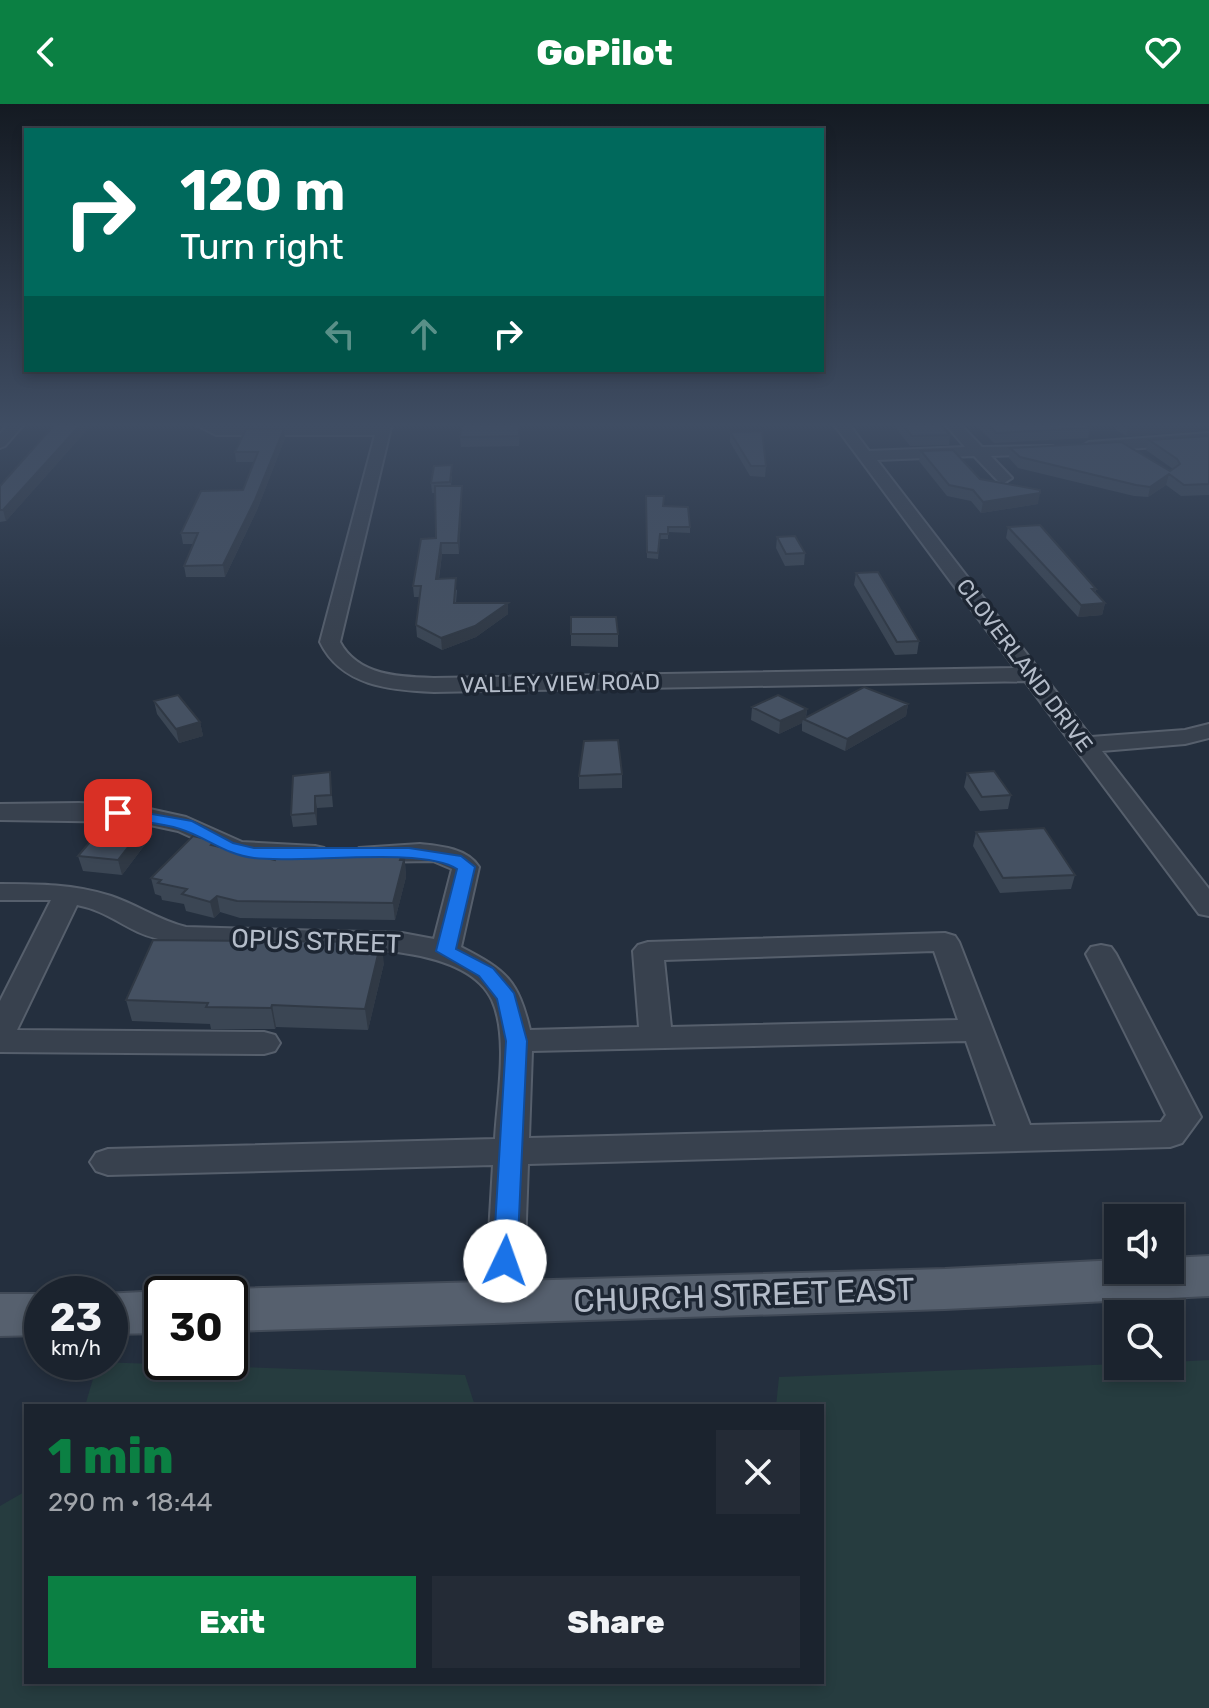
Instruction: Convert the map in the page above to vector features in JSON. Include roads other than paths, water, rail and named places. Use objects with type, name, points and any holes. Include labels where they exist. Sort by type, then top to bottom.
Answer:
[{"type":"main road","name":"CHURCH STREET EAST","points":[[248,1310],[945,1289],[1209,1276]]},
{"type":"main road","points":[[0,1315],[24,1314]]},
{"type":"street","name":"VALLEY VIEW ROAD","points":[[366,498],[330,642],[345,663],[371,675],[401,683],[443,685],[1032,674]]},
{"type":"street","name":"CLOVERLAND DRIVE","points":[[897,498],[1209,908]]},
{"type":"street","points":[[1086,745],[1185,737],[1209,731]]},
{"type":"street","points":[[0,812],[136,814],[186,825],[227,846],[254,853],[409,853],[454,859],[466,867],[466,875],[446,951]]},
{"type":"street","name":"OPUS STREET","points":[[0,892],[68,894],[105,903],[150,927],[186,936],[402,942],[446,951],[486,972],[507,997],[517,1041],[504,1303]]},
{"type":"street","points":[[0,1032],[68,894]]},
{"type":"street","points":[[656,1038],[648,951],[945,942],[1017,1136]]},
{"type":"street","points":[[108,1162],[1170,1134],[1184,1117],[1101,954]]},
{"type":"street","points":[[517,1041],[978,1030]]},
{"type":"street","points":[[0,1041],[264,1043]]}]
